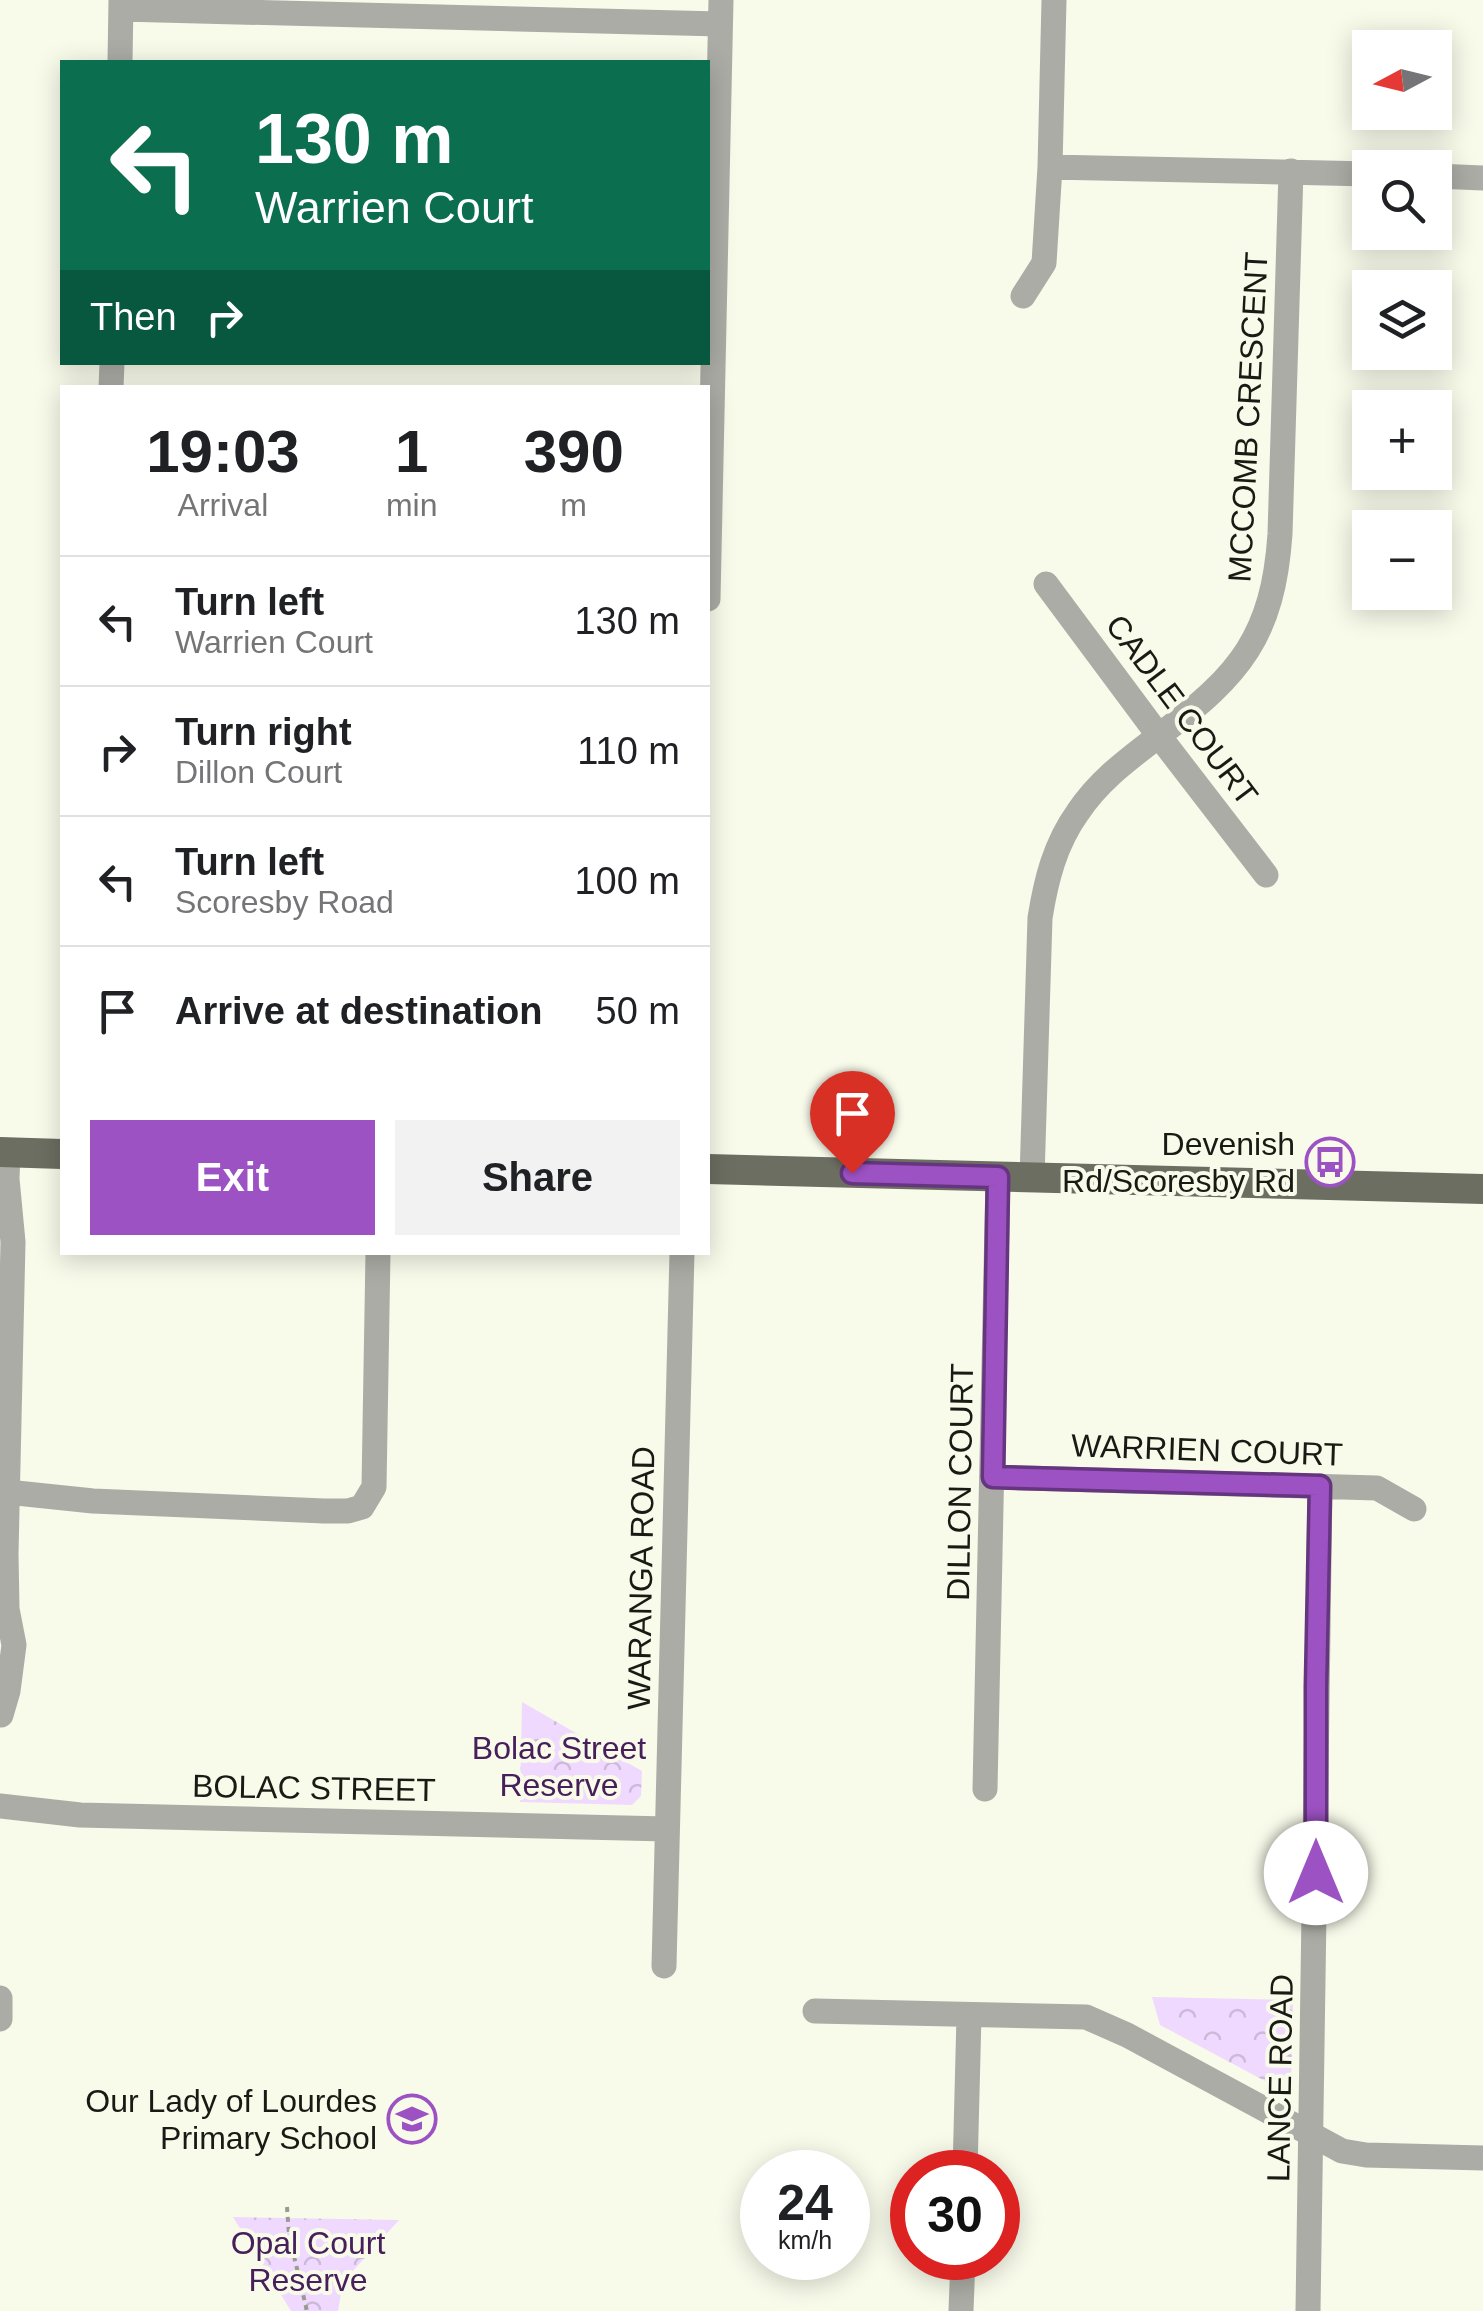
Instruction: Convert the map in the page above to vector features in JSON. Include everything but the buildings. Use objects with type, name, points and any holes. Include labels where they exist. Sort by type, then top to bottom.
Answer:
[{"type":"main road","points":[[11,1153],[60,1154]]},
{"type":"main road","points":[[710,1169],[1483,1189]]},
{"type":"street","points":[[1022,296],[1044,263],[1054,0]]},
{"type":"street","points":[[120,60],[121,4],[721,12],[710,410]]},
{"type":"street","points":[[1050,167],[1352,173]]},
{"type":"street","name":"MCCOMB CRESCENT","points":[[1032,1178],[1040,918],[1046,877],[1069,826],[1093,791],[1120,764],[1215,691],[1242,662],[1272,598],[1280,534],[1291,171]]},
{"type":"street","points":[[1452,177],[1483,178]]},
{"type":"street","name":"CADLE COURT","points":[[1046,584],[1266,876]]},
{"type":"street","points":[[0,1736],[0,1712],[8,1691],[14,1644],[7,1609],[7,1499],[13,1242],[23,1180],[11,1153]]},
{"type":"street","name":"DILLON COURT","points":[[985,1789],[998,1177]]},
{"type":"street","points":[[7,1499],[348,1511],[362,1508],[374,1488],[378,1255]]},
{"type":"street","name":"WARANGA ROAD","points":[[664,1966],[682,1255]]},
{"type":"street","name":"WARRIEN COURT","points":[[993,1477],[1377,1488],[1414,1509]]},
{"type":"street","name":"LANCE ROAD","points":[[1308,2311],[1320,1486]]},
{"type":"street","points":[[0,1581],[6,1554]]},
{"type":"street","points":[[0,1639],[0,1667]]},
{"type":"street","name":"BOLAC STREET","points":[[0,1806],[80,1814],[666,1829]]},
{"type":"street","name":"BOLAC STREET","points":[[0,1820],[80,1814]]},
{"type":"street","points":[[0,1998],[0,2019]]},
{"type":"street","points":[[815,2012],[1086,2018],[1342,2151],[1366,2156],[1483,2158]]},
{"type":"street","points":[[966,2150],[970,2016]]},
{"type":"street","points":[[961,2311],[962,2280]]},
{"type":"path","points":[[287,2206],[289,2235],[307,2311]]},
{"type":"green space","name":"Bolac Street Reserve","points":[[522,1702],[642,1771],[641,1796],[632,1805],[520,1802]]},
{"type":"green space","points":[[1152,1997],[1293,2000],[1291,2085],[1282,2090],[1160,2025]]},
{"type":"green space","name":"Opal Court Reserve","points":[[233,2217],[399,2220],[343,2282],[338,2311],[291,2311]]},
{"type":"place","name":"Devenish Rd/Scoresby Rd","points":[[1330,1162]]},
{"type":"place","name":"Our Lady of Lourdes Primary School","points":[[412,2119]]},
{"type":"route","points":[[852,1173],[998,1177],[993,1477],[1320,1486],[1316,1873]]}]
